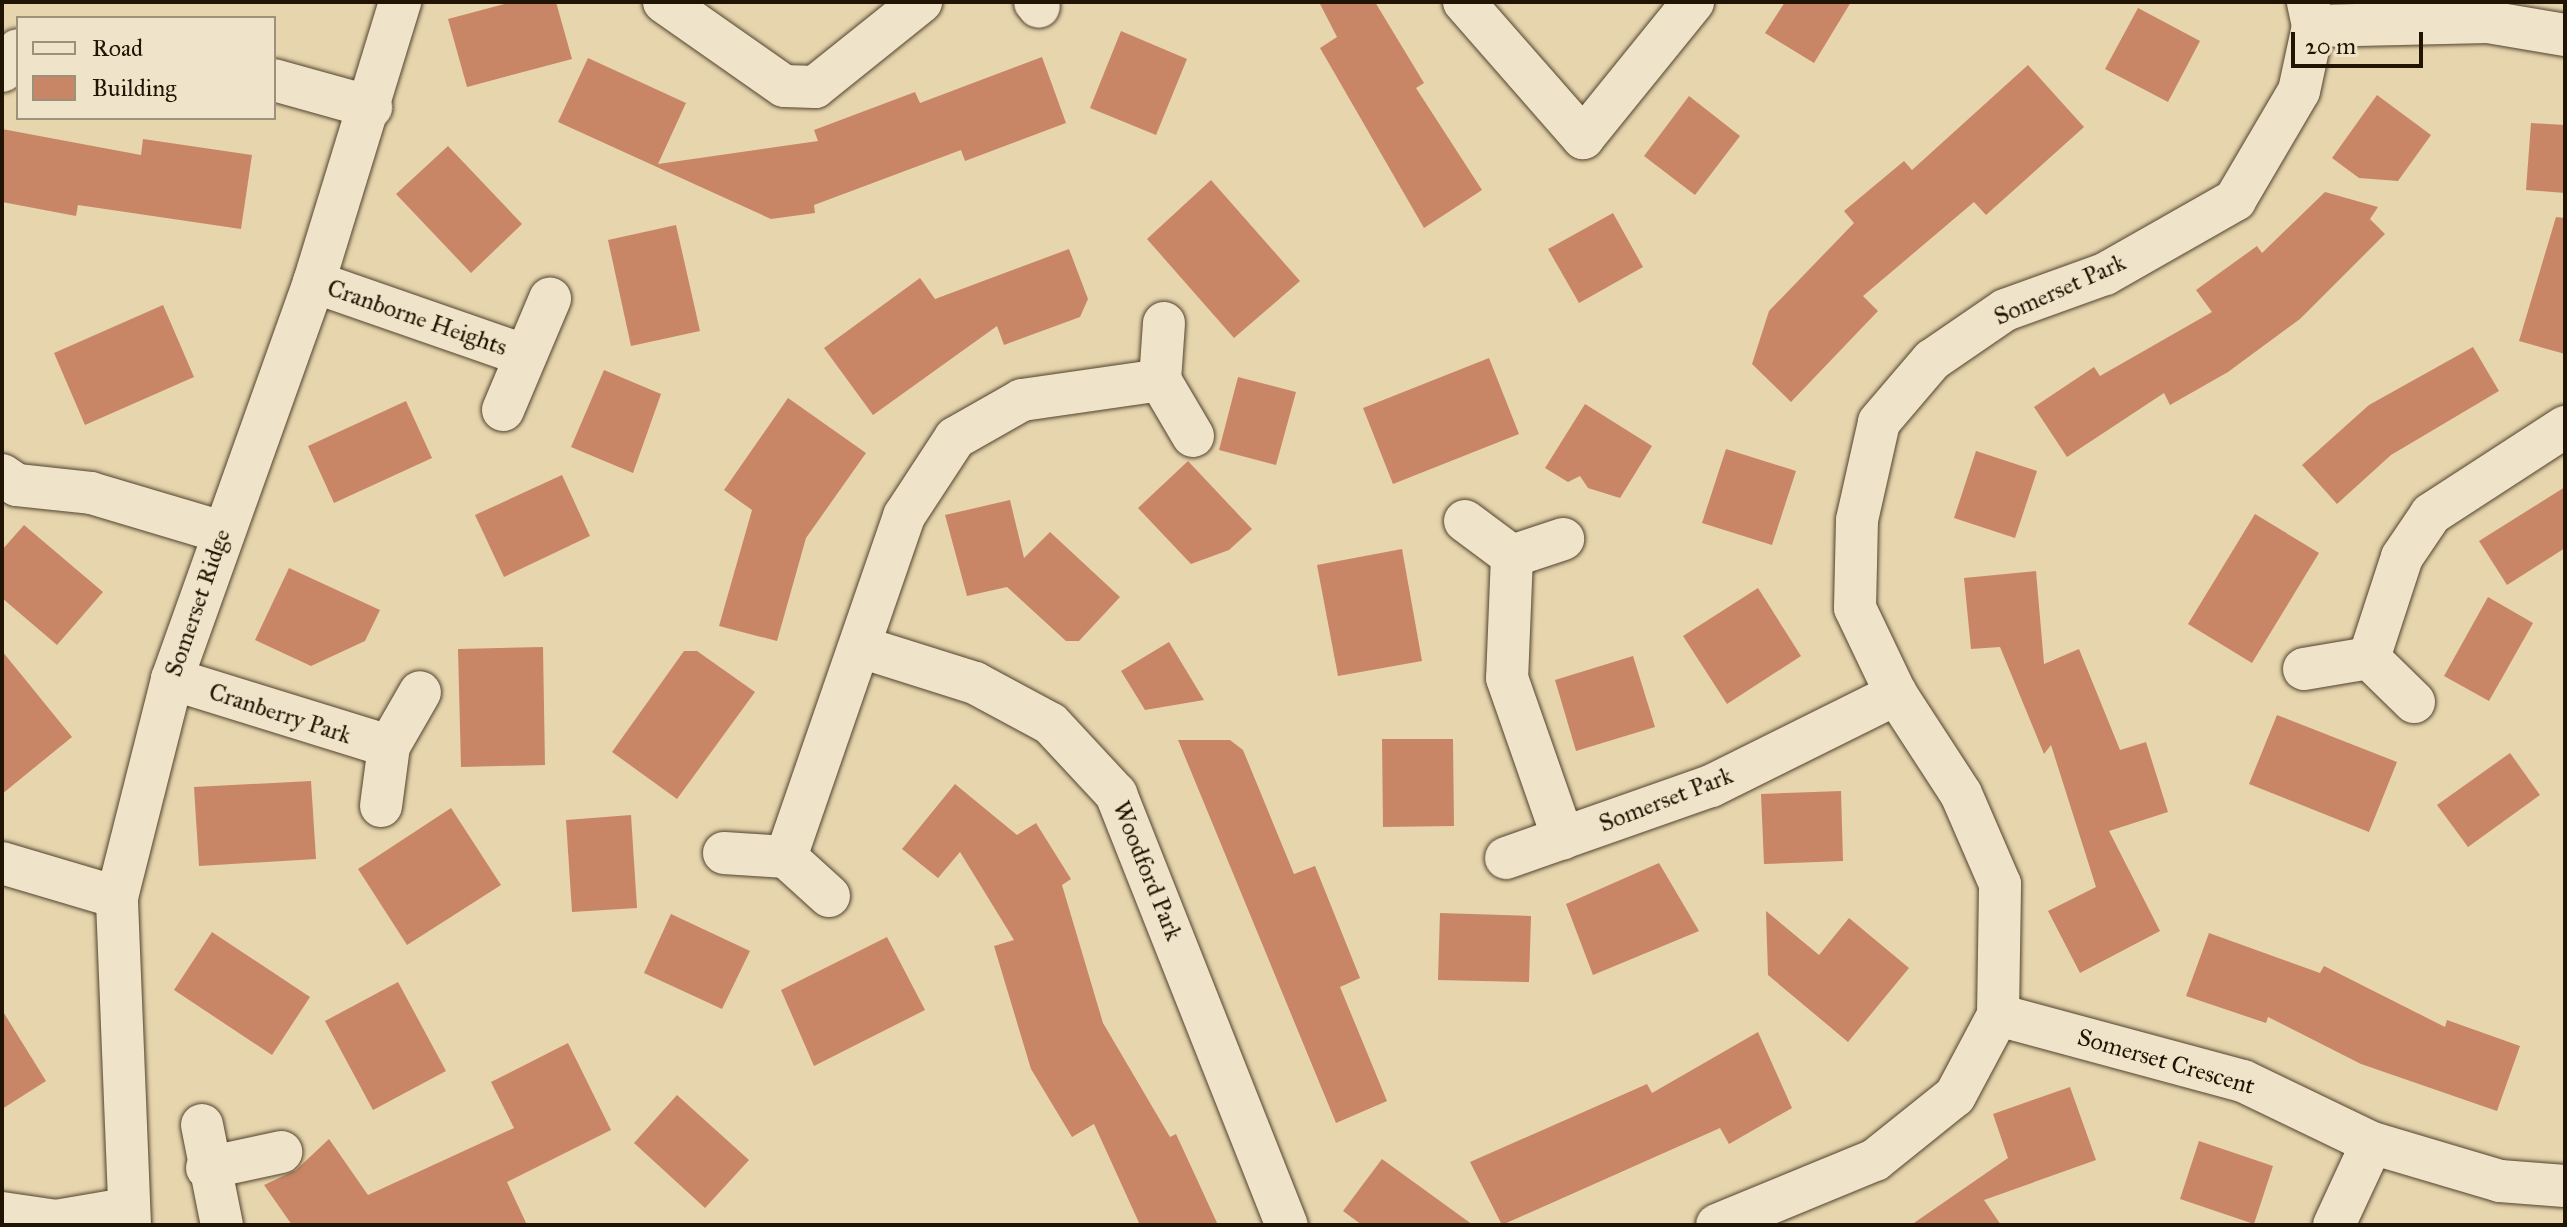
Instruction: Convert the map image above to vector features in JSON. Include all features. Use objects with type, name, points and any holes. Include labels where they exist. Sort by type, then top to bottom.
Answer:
[{"type":"street","name":"Somerset Ridge","points":[[128,1217],[117,897],[172,679],[222,532],[314,282],[371,107],[400,2]]},
{"type":"street","points":[[664,2],[784,86],[815,87],[921,2]]},
{"type":"street","points":[[1464,2],[1583,138],[1693,2]]},
{"type":"street","points":[[2310,14],[2488,22],[2565,35]]},
{"type":"street","name":"Somerset Park","points":[[1717,1225],[1875,1160],[1955,1096],[1998,1015],[2000,884],[1961,794],[1896,694],[1855,608],[1857,520],[1879,422],[1932,360],[2005,310],[2105,274],[2235,200],[2299,91],[2310,14]]},
{"type":"street","points":[[2,28],[16,46]]},
{"type":"street","points":[[2,71],[16,52]]},
{"type":"street","points":[[276,81],[371,107]]},
{"type":"street","name":"Cranborne Heights","points":[[314,282],[521,354]]},
{"type":"street","name":"Cranborne Heights","points":[[503,410],[521,354],[550,299]]},
{"type":"street","points":[[1164,323],[1160,380],[1193,436]]},
{"type":"street","points":[[786,857],[864,648],[904,516],[955,438],[1022,400],[1160,380]]},
{"type":"street","points":[[2369,658],[2402,557],[2431,514],[2565,427]]},
{"type":"street","points":[[2,475],[17,485],[91,493],[222,532]]},
{"type":"street","points":[[1465,521],[1512,556]]},
{"type":"street","points":[[1512,556],[1563,539]]},
{"type":"street","points":[[1512,556],[1507,678],[1563,838]]},
{"type":"street","name":"Woodford Park","points":[[864,648],[975,683],[1051,724],[1116,794],[1287,1225]]},
{"type":"street","points":[[2304,669],[2369,658]]},
{"type":"street","points":[[2369,658],[2414,702]]},
{"type":"street","name":"Cranberry Park","points":[[172,679],[389,746]]},
{"type":"street","points":[[381,806],[389,746],[420,692]]},
{"type":"street","name":"Somerset Park","points":[[1506,858],[1711,786],[1896,694]]},
{"type":"street","points":[[724,853],[786,857],[829,896]]},
{"type":"street","points":[[2,863],[117,897]]},
{"type":"street","name":"Somerset Crescent","points":[[1998,1015],[2243,1081],[2372,1143],[2500,1181],[2565,1186]]},
{"type":"street","points":[[202,1125],[207,1168],[222,1225]]},
{"type":"street","points":[[2334,1225],[2372,1143]]},
{"type":"street","points":[[207,1168],[281,1152]]},
{"type":"street","points":[[2,1213],[56,1221],[128,1217]]},
{"type":"building","points":[[512,2],[556,2],[572,59],[467,87],[448,19]]},
{"type":"building","points":[[1319,2],[1375,2],[1424,83],[1416,88],[1482,190],[1424,228],[1320,48],[1337,37]]},
{"type":"building","points":[[1785,2],[1851,2],[1814,63],[1765,33]]},
{"type":"building","points":[[2138,8],[2200,41],[2168,102],[2105,69]]},
{"type":"building","points":[[1121,31],[1187,59],[1156,135],[1090,108]]},
{"type":"building","points":[[1042,57],[1066,123],[965,161],[961,150],[814,205],[815,213],[771,219],[558,122],[588,58],[686,103],[658,164],[818,141],[814,130],[915,92],[920,103]]},
{"type":"building","points":[[2028,65],[2084,127],[1986,215],[1974,202],[1863,296],[1878,311],[1791,402],[1752,364],[1769,311],[1854,223],[1844,211],[1904,161],[1912,170]]},
{"type":"building","points":[[2377,95],[2431,135],[2398,181],[2359,178],[2332,158]]},
{"type":"building","points":[[1689,96],[1740,136],[1695,195],[1644,156]]},
{"type":"building","points":[[2531,123],[2565,125],[2565,193],[2526,190]]},
{"type":"building","points":[[2,129],[141,155],[143,139],[252,155],[241,229],[78,205],[76,216],[2,202]]},
{"type":"building","points":[[448,146],[522,224],[471,273],[396,194]]},
{"type":"building","points":[[1211,180],[1300,281],[1234,338],[1147,239]]},
{"type":"building","points":[[2325,192],[2378,207],[2370,219],[2385,234],[2300,319],[2228,372],[2170,405],[2164,393],[2067,457],[2034,407],[2094,367],[2100,376],[2212,312],[2196,290],[2257,246],[2262,253]]},
{"type":"building","points":[[1613,213],[1643,267],[1579,303],[1548,249]]},
{"type":"building","points":[[2556,217],[2565,218],[2565,354],[2519,341]]},
{"type":"building","points":[[676,225],[700,331],[631,346],[608,240]]},
{"type":"building","points":[[1069,249],[1088,299],[1080,317],[1004,345],[997,326],[873,415],[824,348],[920,278],[935,299]]},
{"type":"building","points":[[163,305],[194,377],[85,425],[54,353]]},
{"type":"building","points":[[2473,347],[2499,391],[2391,455],[2337,504],[2302,465],[2369,405]]},
{"type":"building","points":[[1489,358],[1519,434],[1393,484],[1363,408]]},
{"type":"building","points":[[604,370],[661,394],[633,473],[571,447]]},
{"type":"building","points":[[1238,377],[1296,392],[1276,465],[1219,450]]},
{"type":"building","points":[[788,398],[866,453],[806,538],[777,641],[719,626],[752,510],[724,490]]},
{"type":"building","points":[[406,401],[432,458],[334,503],[308,446]]},
{"type":"building","points":[[1585,404],[1652,446],[1620,498],[1588,488],[1580,476],[1568,482],[1545,468]]},
{"type":"building","points":[[1726,449],[1796,471],[1772,545],[1702,523]]},
{"type":"building","points":[[1976,451],[2037,471],[2015,538],[1954,518]]},
{"type":"building","points":[[1188,461],[1252,529],[1229,550],[1191,564],[1138,508]]},
{"type":"building","points":[[562,475],[590,536],[504,577],[475,515]]},
{"type":"building","points":[[2565,487],[2565,548],[2507,585],[2479,541]]},
{"type":"building","points":[[1010,500],[1024,558],[1050,532],[1120,597],[1079,641],[1066,641],[1007,587],[967,596],[945,515]]},
{"type":"building","points":[[2255,514],[2319,553],[2252,663],[2188,624]]},
{"type":"building","points":[[24,525],[103,592],[57,645],[2,598],[2,550]]},
{"type":"building","points":[[1402,549],[1422,661],[1338,676],[1317,565]]},
{"type":"building","points":[[289,568],[380,610],[365,641],[311,666],[255,640]]},
{"type":"building","points":[[2036,571],[2044,664],[2079,649],[2120,750],[2146,742],[2168,812],[2109,831],[2160,931],[2080,973],[2048,911],[2096,887],[2051,745],[2044,754],[2000,647],[1971,649],[1964,578]]},
{"type":"building","points":[[1758,588],[1801,656],[1727,704],[1683,636]]},
{"type":"building","points":[[2488,597],[2533,623],[2489,701],[2444,676]]},
{"type":"building","points":[[1169,642],[1204,700],[1145,710],[1121,671]]},
{"type":"building","points":[[543,647],[545,765],[461,767],[458,649]]},
{"type":"building","points":[[2,651],[72,737],[2,794]]},
{"type":"building","points":[[684,651],[697,651],[755,692],[677,799],[612,752]]},
{"type":"building","points":[[1633,656],[1655,727],[1576,751],[1555,680]]},
{"type":"building","points":[[2277,715],[2397,762],[2369,832],[2249,784]]},
{"type":"building","points":[[1382,739],[1453,739],[1454,826],[1383,827]]},
{"type":"building","points":[[1178,740],[1230,740],[1243,750],[1294,874],[1315,866],[1360,978],[1340,987],[1387,1101],[1336,1123]]},
{"type":"building","points":[[2510,753],[2540,795],[2468,847],[2437,805]]},
{"type":"building","points":[[311,781],[316,859],[199,866],[194,787]]},
{"type":"building","points":[[955,784],[1017,835],[1036,823],[1071,879],[1062,885],[1103,1023],[1170,1137],[1176,1134],[1218,1225],[1140,1225],[1094,1124],[1072,1137],[1031,1069],[994,946],[1014,940],[960,852],[938,878],[902,849]]},
{"type":"building","points":[[1841,791],[1843,861],[1764,864],[1761,794]]},
{"type":"building","points":[[451,808],[501,885],[407,945],[358,869]]},
{"type":"building","points":[[631,815],[637,908],[572,912],[566,820]]},
{"type":"building","points":[[1659,863],[1699,931],[1593,975],[1566,904]]},
{"type":"building","points":[[1766,911],[1819,955],[1849,918],[1909,968],[1848,1042],[1768,975]]},
{"type":"building","points":[[1440,913],[1531,916],[1529,982],[1438,980]]},
{"type":"building","points":[[671,914],[750,951],[722,1009],[644,973]]},
{"type":"building","points":[[212,932],[310,997],[272,1055],[174,990]]},
{"type":"building","points":[[2209,933],[2320,973],[2324,966],[2445,1027],[2447,1020],[2520,1046],[2497,1111],[2361,1064],[2268,1017],[2266,1023],[2186,996]]},
{"type":"building","points":[[887,937],[925,1010],[814,1066],[781,990]]},
{"type":"building","points":[[398,982],[446,1071],[373,1110],[325,1021]]},
{"type":"building","points":[[2,1010],[46,1081],[2,1109]]},
{"type":"building","points":[[1758,1032],[1792,1108],[1729,1144],[1720,1128],[1502,1225],[1470,1162],[1647,1084],[1652,1093]]},
{"type":"building","points":[[568,1043],[611,1130],[507,1182],[527,1225],[292,1225],[264,1185],[296,1170],[329,1139],[368,1195],[514,1128],[491,1082]]},
{"type":"building","points":[[2070,1087],[2096,1160],[1984,1200],[2001,1225],[1911,1225],[2008,1158],[1993,1114]]},
{"type":"building","points":[[677,1095],[749,1160],[705,1208],[634,1143]]},
{"type":"building","points":[[2199,1141],[2273,1166],[2254,1224],[2180,1199]]},
{"type":"building","points":[[1382,1159],[1473,1225],[1362,1225],[1343,1211]]}]
